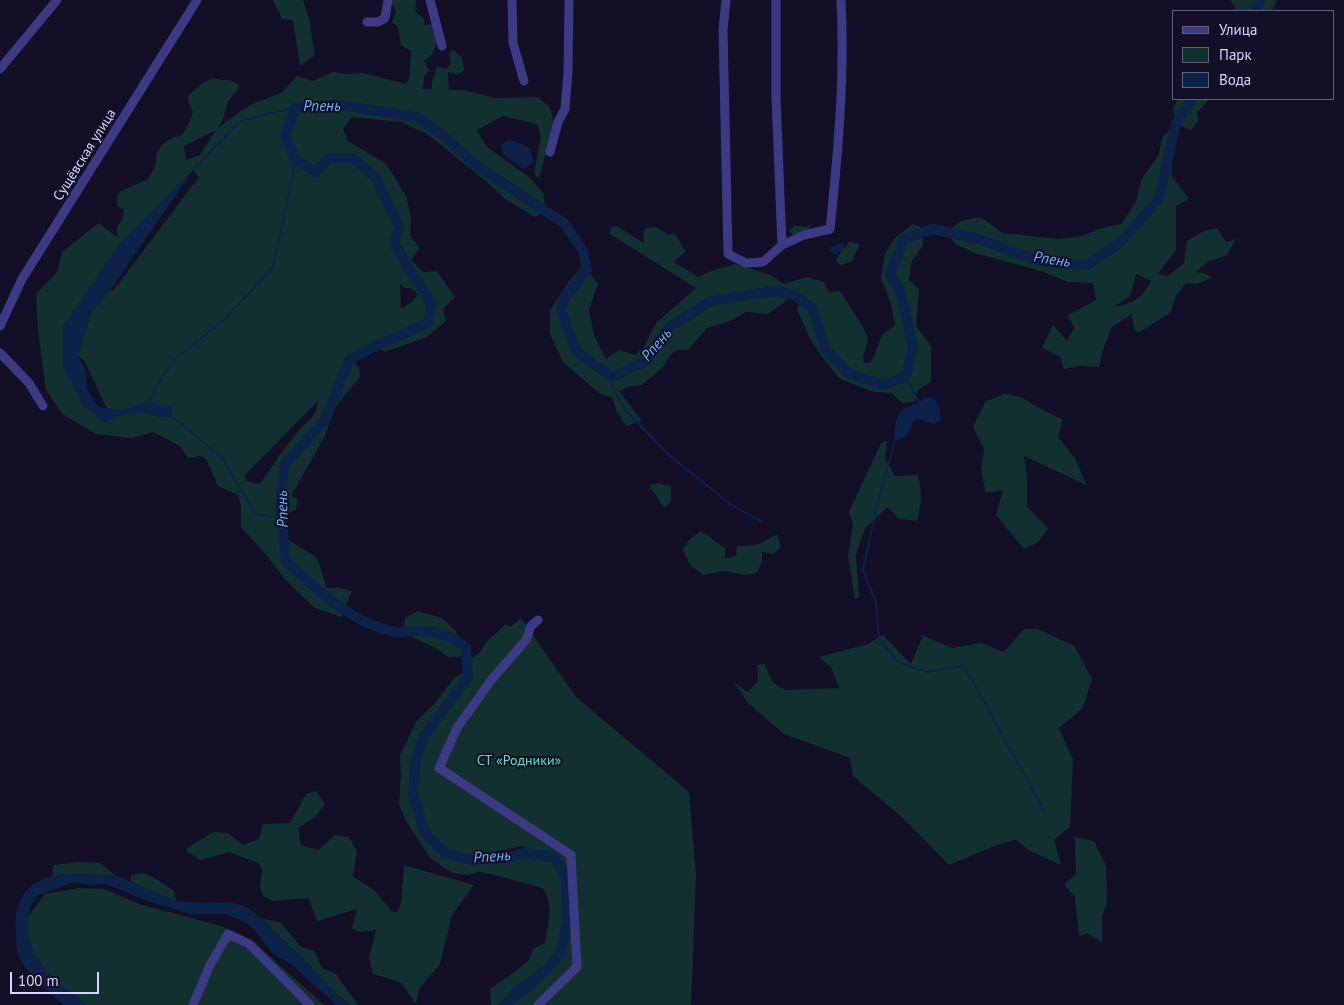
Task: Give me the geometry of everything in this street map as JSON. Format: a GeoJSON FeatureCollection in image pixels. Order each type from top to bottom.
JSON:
{"type":"FeatureCollection","features":[{"type":"Feature","properties":{"kind":"street"},"geometry":{"type":"LineString","coordinates":[[0,69],[57,0]]}},
{"type":"Feature","properties":{"kind":"street","name":"Сущёвская улица"},"geometry":{"type":"LineString","coordinates":[[0,326],[22,279],[198,0]]}},
{"type":"Feature","properties":{"kind":"street"},"geometry":{"type":"LineString","coordinates":[[367,22],[378,22],[385,18],[388,0]]}},
{"type":"Feature","properties":{"kind":"street"},"geometry":{"type":"LineString","coordinates":[[430,0],[442,46]]}},
{"type":"Feature","properties":{"kind":"street"},"geometry":{"type":"LineString","coordinates":[[512,0],[513,44],[524,81]]}},
{"type":"Feature","properties":{"kind":"street"},"geometry":{"type":"LineString","coordinates":[[550,152],[558,122],[565,109],[568,72],[569,0]]}},
{"type":"Feature","properties":{"kind":"street"},"geometry":{"type":"LineString","coordinates":[[726,0],[723,30],[728,254],[746,263],[764,262],[782,245],[804,234],[830,229],[840,127],[841,0]]}},
{"type":"Feature","properties":{"kind":"street"},"geometry":{"type":"LineString","coordinates":[[776,0],[776,98],[782,245]]}},
{"type":"Feature","properties":{"kind":"street"},"geometry":{"type":"LineString","coordinates":[[0,353],[29,383],[43,406]]}},
{"type":"Feature","properties":{"kind":"street"},"geometry":{"type":"LineString","coordinates":[[538,620],[531,626],[526,640],[492,679],[457,728],[439,768],[571,855],[577,967],[538,1005]]}},
{"type":"Feature","properties":{"kind":"street"},"geometry":{"type":"LineString","coordinates":[[193,1005],[210,965],[228,934],[250,944],[310,1005]]}},
{"type":"Feature","properties":{"kind":"green space"},"geometry":{"type":"Polygon","coordinates":[[[273,0],[303,0],[309,19],[315,55],[300,66],[293,20],[282,19],[273,0]]]}},
{"type":"Feature","properties":{"kind":"green space"},"geometry":{"type":"Polygon","coordinates":[[[393,0],[416,0],[415,11],[424,19],[424,25],[433,25],[437,34],[434,50],[424,61],[429,70],[424,77],[423,89],[432,89],[432,82],[437,67],[446,69],[451,64],[449,53],[453,50],[462,58],[464,70],[458,75],[448,72],[449,90],[463,90],[495,98],[538,97],[550,108],[554,123],[539,179],[534,173],[541,137],[537,124],[503,116],[477,130],[486,146],[529,177],[543,193],[546,211],[535,217],[505,199],[486,181],[427,134],[401,122],[352,117],[343,129],[348,141],[385,163],[394,176],[406,196],[411,217],[410,235],[420,248],[411,260],[423,272],[437,271],[455,297],[443,309],[446,321],[427,337],[385,352],[375,346],[376,342],[355,363],[359,368],[360,377],[336,406],[324,438],[291,496],[298,499],[296,509],[281,518],[283,536],[317,558],[327,588],[352,591],[341,617],[315,608],[282,576],[241,527],[241,506],[238,495],[218,486],[206,459],[200,456],[188,458],[180,446],[153,432],[132,438],[96,434],[62,414],[46,390],[38,330],[36,294],[57,272],[62,252],[99,223],[117,237],[117,226],[124,215],[124,210],[117,206],[117,195],[121,191],[148,179],[156,162],[157,153],[162,145],[183,134],[193,112],[188,96],[204,82],[212,78],[232,81],[238,84],[239,88],[228,101],[223,119],[218,128],[254,103],[281,93],[297,76],[313,81],[333,72],[347,74],[363,73],[405,84],[409,80],[411,51],[401,45],[398,27],[392,22],[396,10],[392,4],[393,0]],[[216,130],[184,146],[186,160],[200,155],[216,130]],[[193,170],[63,326],[83,405],[120,415],[106,407],[84,360],[78,356],[91,313],[110,290],[113,291],[199,177],[193,170]],[[400,283],[401,309],[414,300],[418,294],[410,288],[404,288],[400,283]],[[319,400],[244,476],[248,482],[260,484],[281,453],[314,415],[319,400]]]}},
{"type":"Feature","properties":{"kind":"green space"},"geometry":{"type":"Polygon","coordinates":[[[1231,0],[1277,1],[1272,10],[1236,10],[1231,0]]]}},
{"type":"Feature","properties":{"kind":"green space"},"geometry":{"type":"Polygon","coordinates":[[[1177,100],[1208,100],[1197,113],[1198,121],[1191,130],[1176,124],[1173,107],[1177,100]]]}},
{"type":"Feature","properties":{"kind":"green space"},"geometry":{"type":"Polygon","coordinates":[[[1176,124],[1171,175],[1189,199],[1176,206],[1176,250],[1158,274],[1168,276],[1184,263],[1187,241],[1203,231],[1217,228],[1226,242],[1236,239],[1227,255],[1208,262],[1196,272],[1205,273],[1212,278],[1197,284],[1186,283],[1176,296],[1170,313],[1138,333],[1134,329],[1132,314],[1112,327],[1099,367],[1080,366],[1064,369],[1060,357],[1042,348],[1053,325],[1067,341],[1074,328],[1068,315],[1096,300],[1093,283],[1068,282],[1041,271],[975,253],[955,244],[947,232],[961,221],[981,217],[1002,233],[1058,239],[1079,237],[1102,228],[1121,224],[1136,202],[1141,180],[1158,156],[1163,136],[1176,124]],[[1136,274],[1130,296],[1113,307],[1126,304],[1141,296],[1151,281],[1136,274]]]}},
{"type":"Feature","properties":{"kind":"green space"},"geometry":{"type":"Polygon","coordinates":[[[812,224],[806,232],[793,235],[789,232],[794,225],[805,227],[812,224]]]}},
{"type":"Feature","properties":{"kind":"green space"},"geometry":{"type":"Polygon","coordinates":[[[913,224],[923,228],[923,245],[911,263],[909,280],[919,289],[916,326],[931,346],[931,382],[918,390],[914,402],[902,403],[892,393],[874,392],[840,379],[809,337],[797,309],[802,301],[794,295],[768,314],[746,312],[730,321],[707,328],[688,350],[677,350],[670,355],[664,366],[642,385],[631,386],[619,391],[642,421],[626,426],[616,410],[612,397],[600,394],[563,362],[550,334],[550,310],[570,280],[581,268],[587,270],[598,284],[589,310],[594,335],[606,359],[619,350],[635,355],[643,348],[657,322],[696,288],[610,234],[610,228],[616,226],[644,243],[643,233],[646,228],[656,227],[669,235],[673,233],[676,236],[686,251],[674,262],[698,277],[736,264],[770,275],[784,284],[807,277],[824,282],[829,292],[840,291],[863,327],[868,339],[863,357],[864,363],[871,363],[882,335],[895,325],[891,304],[881,277],[885,254],[895,238],[913,224]]]}},
{"type":"Feature","properties":{"kind":"green space"},"geometry":{"type":"Polygon","coordinates":[[[849,242],[860,244],[852,261],[842,265],[837,263],[836,259],[849,242]]]}},
{"type":"Feature","properties":{"kind":"green space"},"geometry":{"type":"Polygon","coordinates":[[[1005,394],[1022,397],[1063,420],[1058,437],[1076,460],[1086,485],[1024,456],[1027,475],[1027,507],[1048,528],[1038,542],[1024,549],[996,515],[1003,490],[986,493],[981,469],[984,449],[973,427],[986,401],[1005,394]]]}},
{"type":"Feature","properties":{"kind":"green space"},"geometry":{"type":"Polygon","coordinates":[[[887,441],[885,458],[895,476],[918,475],[921,498],[919,514],[917,521],[899,519],[888,507],[865,528],[856,555],[859,597],[855,599],[848,556],[853,524],[849,512],[881,443],[887,441]]]}},
{"type":"Feature","properties":{"kind":"green space"},"geometry":{"type":"Polygon","coordinates":[[[658,483],[671,486],[671,501],[665,508],[652,491],[650,485],[658,483]]]}},
{"type":"Feature","properties":{"kind":"green space"},"geometry":{"type":"Polygon","coordinates":[[[701,531],[725,548],[725,559],[736,556],[737,546],[757,545],[777,534],[781,548],[773,554],[762,552],[762,562],[757,573],[745,575],[724,571],[703,575],[690,565],[683,549],[690,539],[701,531]]]}},
{"type":"Feature","properties":{"kind":"green space"},"geometry":{"type":"Polygon","coordinates":[[[418,611],[442,618],[455,630],[468,656],[448,657],[437,649],[403,632],[405,618],[418,611]]]}},
{"type":"Feature","properties":{"kind":"green space","name":"СТ «Родники»"},"geometry":{"type":"Polygon","coordinates":[[[521,618],[576,697],[689,792],[696,875],[691,1005],[507,1005],[539,970],[515,987],[499,1005],[491,1005],[490,989],[529,960],[533,949],[545,943],[549,922],[549,908],[546,895],[543,888],[495,875],[479,872],[468,875],[452,873],[430,858],[406,821],[399,805],[400,755],[416,722],[435,703],[456,676],[469,667],[470,660],[480,652],[486,642],[506,624],[510,627],[521,618]],[[523,846],[469,857],[471,860],[507,858],[525,853],[541,855],[523,846]]]}},
{"type":"Feature","properties":{"kind":"green space"},"geometry":{"type":"Polygon","coordinates":[[[1024,629],[1038,629],[1074,646],[1092,679],[1083,708],[1059,728],[1073,760],[1070,827],[1054,840],[1061,865],[1030,851],[1016,840],[997,845],[949,865],[904,819],[853,776],[850,758],[784,734],[747,702],[734,682],[747,692],[758,681],[757,665],[765,664],[772,682],[785,690],[839,688],[831,667],[819,657],[868,644],[883,635],[911,664],[923,635],[952,648],[981,643],[1004,652],[1024,629]]]}},
{"type":"Feature","properties":{"kind":"green space"},"geometry":{"type":"Polygon","coordinates":[[[316,791],[325,804],[316,816],[298,828],[301,845],[318,850],[335,835],[349,837],[357,851],[353,876],[375,891],[392,912],[397,912],[401,903],[404,865],[474,885],[452,915],[440,964],[419,989],[416,1003],[400,982],[373,974],[369,958],[376,930],[359,932],[352,928],[357,909],[317,921],[309,898],[273,901],[263,896],[260,887],[262,869],[258,863],[229,852],[200,860],[186,851],[213,832],[228,833],[243,845],[259,839],[263,824],[290,823],[306,794],[316,791]]]}},
{"type":"Feature","properties":{"kind":"green space"},"geometry":{"type":"Polygon","coordinates":[[[1075,837],[1094,841],[1106,866],[1107,904],[1102,915],[1102,943],[1088,933],[1079,936],[1075,897],[1064,884],[1076,874],[1075,837]]]}},
{"type":"Feature","properties":{"kind":"green space"},"geometry":{"type":"Polygon","coordinates":[[[79,862],[100,863],[115,875],[65,874],[52,877],[53,865],[79,862]]]}},
{"type":"Feature","properties":{"kind":"green space"},"geometry":{"type":"Polygon","coordinates":[[[144,873],[174,891],[176,901],[139,886],[130,880],[132,875],[144,873]]]}},
{"type":"Feature","properties":{"kind":"green space"},"geometry":{"type":"Polygon","coordinates":[[[79,888],[104,889],[139,904],[221,926],[253,941],[324,1005],[70,1005],[26,967],[26,920],[45,894],[79,888]]]}},
{"type":"Feature","properties":{"kind":"green space"},"geometry":{"type":"Polygon","coordinates":[[[263,919],[280,922],[301,947],[314,951],[322,968],[336,974],[358,1005],[351,1005],[337,995],[263,919]]]}},
{"type":"Feature","properties":{"kind":"water"},"geometry":{"type":"Polygon","coordinates":[[[509,140],[531,149],[533,163],[523,169],[503,154],[501,145],[509,140]]]}},
{"type":"Feature","properties":{"kind":"water"},"geometry":{"type":"Polygon","coordinates":[[[193,170],[114,285],[91,313],[78,356],[86,371],[87,389],[98,407],[123,410],[148,401],[172,408],[172,416],[161,417],[144,413],[133,413],[104,423],[83,405],[63,368],[63,326],[119,244],[193,170]]]}},
{"type":"Feature","properties":{"kind":"water"},"geometry":{"type":"Polygon","coordinates":[[[842,243],[845,247],[842,251],[835,254],[830,251],[831,247],[842,243]]]}},
{"type":"Feature","properties":{"kind":"water"},"geometry":{"type":"Polygon","coordinates":[[[925,397],[934,398],[940,409],[940,421],[933,424],[919,419],[913,422],[905,437],[895,440],[897,417],[907,407],[925,397]]]}},
{"type":"Feature","properties":{"kind":"water"},"geometry":{"type":"Polygon","coordinates":[[[65,874],[115,875],[176,901],[201,903],[227,902],[245,906],[263,919],[337,995],[351,1005],[336,1005],[291,964],[273,954],[251,926],[236,918],[223,914],[190,914],[148,901],[106,884],[92,885],[74,882],[37,896],[30,907],[27,931],[33,951],[44,967],[57,983],[80,998],[86,1005],[64,1005],[35,978],[21,961],[17,948],[16,918],[19,904],[26,891],[42,880],[65,874]]]}},
{"type":"Feature","properties":{"kind":"water"},"geometry":{"type":"Polygon","coordinates":[[[560,954],[552,970],[533,989],[512,1005],[499,1005],[515,987],[560,954]]]}},
{"type":"Feature","properties":{"kind":"waterway","name":"Рпень"},"geometry":{"type":"LineString","coordinates":[[1256,10],[1260,0]]}},
{"type":"Feature","properties":{"kind":"waterway","name":"Рпень"},"geometry":{"type":"LineString","coordinates":[[552,963],[560,954],[568,920],[566,878],[556,858],[525,853],[507,858],[471,860],[445,853],[425,833],[413,794],[416,759],[424,736],[468,677],[466,647],[454,639],[437,633],[416,631],[394,632],[363,621],[322,594],[286,561],[280,503],[285,464],[324,421],[350,359],[428,323],[432,305],[394,244],[399,227],[376,178],[353,158],[329,158],[316,172],[296,160],[285,137],[296,107],[341,105],[417,117],[445,137],[477,166],[564,223],[583,251],[587,270],[564,299],[561,311],[577,352],[612,377],[646,361],[667,329],[711,301],[773,291],[794,295],[812,308],[826,350],[849,374],[883,385],[906,377],[913,346],[900,290],[890,274],[904,239],[933,229],[979,239],[1039,261],[1087,265],[1121,242],[1158,200],[1176,124],[1191,100]]}},
{"type":"Feature","properties":{"kind":"waterway"},"geometry":{"type":"LineString","coordinates":[[193,170],[240,121],[296,107]]}},
{"type":"Feature","properties":{"kind":"waterway"},"geometry":{"type":"LineString","coordinates":[[148,401],[174,360],[225,319],[273,267],[296,160]]}},
{"type":"Feature","properties":{"kind":"waterway"},"geometry":{"type":"LineString","coordinates":[[612,377],[612,386],[625,410],[669,455],[730,504],[762,522]]}},
{"type":"Feature","properties":{"kind":"waterway"},"geometry":{"type":"LineString","coordinates":[[906,377],[919,403],[917,405]]}},
{"type":"Feature","properties":{"kind":"waterway"},"geometry":{"type":"LineString","coordinates":[[172,416],[223,459],[255,514],[281,518]]}},
{"type":"Feature","properties":{"kind":"waterway"},"geometry":{"type":"LineString","coordinates":[[895,440],[877,506],[863,570],[876,602],[879,639],[899,663],[927,672],[964,666],[1046,814]]}}]}
